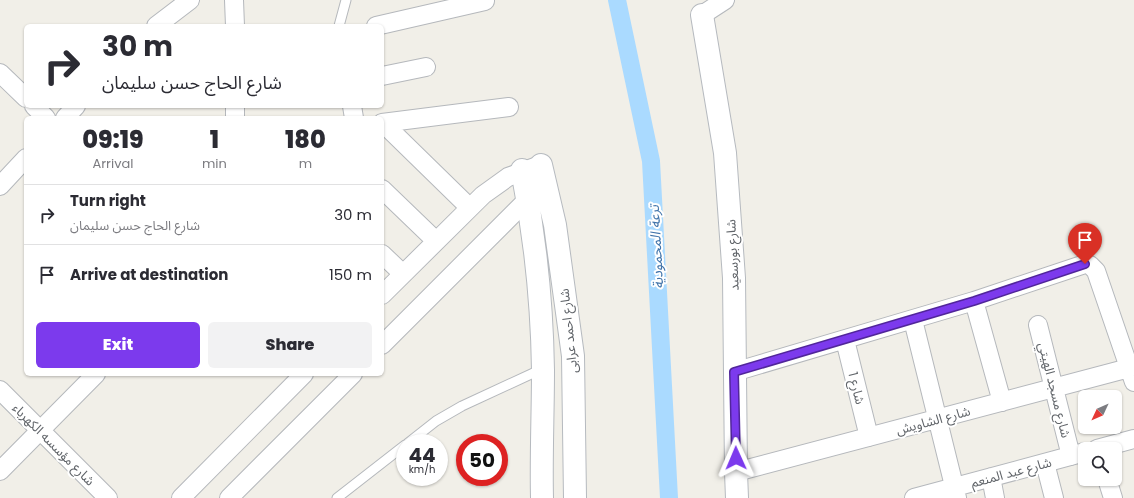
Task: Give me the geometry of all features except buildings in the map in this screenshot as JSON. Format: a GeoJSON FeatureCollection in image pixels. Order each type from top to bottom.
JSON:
{"type":"FeatureCollection","features":[{"type":"Feature","properties":{"kind":"main road","name":"شارع بورسعيد"},"geometry":{"type":"LineString","coordinates":[[702,15],[725,153],[734,278],[734,372],[737,498]]}},
{"type":"Feature","properties":{"kind":"main road","name":"شارع احمد عرابى"},"geometry":{"type":"LineString","coordinates":[[532,168],[528,199],[538,282],[543,369],[542,498]]}},
{"type":"Feature","properties":{"kind":"main road","name":"شارع احمد عرابى"},"geometry":{"type":"LineString","coordinates":[[532,168],[555,225],[573,356],[574,498]]}},
{"type":"Feature","properties":{"kind":"main road"},"geometry":{"type":"LineString","coordinates":[[538,282],[562,279]]}},
{"type":"Feature","properties":{"kind":"street"},"geometry":{"type":"LineString","coordinates":[[159,24],[190,0]]}},
{"type":"Feature","properties":{"kind":"street"},"geometry":{"type":"LineString","coordinates":[[234,0],[235,24]]}},
{"type":"Feature","properties":{"kind":"street"},"geometry":{"type":"LineString","coordinates":[[702,15],[725,0]]}},
{"type":"Feature","properties":{"kind":"street"},"geometry":{"type":"LineString","coordinates":[[384,24],[485,1]]}},
{"type":"Feature","properties":{"kind":"street"},"geometry":{"type":"LineString","coordinates":[[384,76],[426,67]]}},
{"type":"Feature","properties":{"kind":"street"},"geometry":{"type":"LineString","coordinates":[[0,73],[24,96]]}},
{"type":"Feature","properties":{"kind":"street"},"geometry":{"type":"LineString","coordinates":[[384,123],[509,107]]}},
{"type":"Feature","properties":{"kind":"street"},"geometry":{"type":"LineString","coordinates":[[36,108],[44,116]]}},
{"type":"Feature","properties":{"kind":"street"},"geometry":{"type":"LineString","coordinates":[[67,116],[74,108]]}},
{"type":"Feature","properties":{"kind":"street"},"geometry":{"type":"LineString","coordinates":[[384,125],[469,207]]}},
{"type":"Feature","properties":{"kind":"street"},"geometry":{"type":"LineString","coordinates":[[0,186],[24,160]]}},
{"type":"Feature","properties":{"kind":"street"},"geometry":{"type":"LineString","coordinates":[[384,293],[469,207],[495,185],[508,177],[532,168]]}},
{"type":"Feature","properties":{"kind":"street"},"geometry":{"type":"LineString","coordinates":[[384,191],[436,241]]}},
{"type":"Feature","properties":{"kind":"street"},"geometry":{"type":"LineString","coordinates":[[384,343],[528,199]]}},
{"type":"Feature","properties":{"kind":"street"},"geometry":{"type":"LineString","coordinates":[[384,256],[402,274]]}},
{"type":"Feature","properties":{"kind":"street"},"geometry":{"type":"LineString","coordinates":[[734,372],[913,320],[1085,264],[1090,265],[1096,271],[1128,349],[1132,375]]}},
{"type":"Feature","properties":{"kind":"street"},"geometry":{"type":"LineString","coordinates":[[974,301],[1002,402]]}},
{"type":"Feature","properties":{"kind":"street"},"geometry":{"type":"LineString","coordinates":[[913,320],[955,493]]}},
{"type":"Feature","properties":{"kind":"street","name":"شارع مسجد الهيتي"},"geometry":{"type":"LineString","coordinates":[[1038,325],[1054,388],[1078,454]]}},
{"type":"Feature","properties":{"kind":"street","name":"شارع 1"},"geometry":{"type":"LineString","coordinates":[[845,340],[869,437]]}},
{"type":"Feature","properties":{"kind":"street","name":"شارع الشاويش"},"geometry":{"type":"LineString","coordinates":[[736,472],[1054,388],[1132,375]]}},
{"type":"Feature","properties":{"kind":"street"},"geometry":{"type":"LineString","coordinates":[[0,471],[94,376]]}},
{"type":"Feature","properties":{"kind":"street"},"geometry":{"type":"LineString","coordinates":[[181,498],[302,376]]}},
{"type":"Feature","properties":{"kind":"street"},"geometry":{"type":"LineString","coordinates":[[230,498],[351,376]]}},
{"type":"Feature","properties":{"kind":"street","name":"شارع مؤسسه الكهرباء"},"geometry":{"type":"LineString","coordinates":[[0,390],[108,498]]}},
{"type":"Feature","properties":{"kind":"street"},"geometry":{"type":"LineString","coordinates":[[1122,442],[1134,439]]}},
{"type":"Feature","properties":{"kind":"street","name":"شارع عبد المنعم"},"geometry":{"type":"LineString","coordinates":[[914,498],[955,493],[991,478],[1078,454]]}},
{"type":"Feature","properties":{"kind":"street"},"geometry":{"type":"LineString","coordinates":[[1045,463],[1054,498]]}},
{"type":"Feature","properties":{"kind":"street"},"geometry":{"type":"LineString","coordinates":[[991,478],[995,498]]}},
{"type":"Feature","properties":{"kind":"street"},"geometry":{"type":"LineString","coordinates":[[1109,486],[1113,498]]}},
{"type":"Feature","properties":{"kind":"lane"},"geometry":{"type":"LineString","coordinates":[[340,24],[346,0]]}},
{"type":"Feature","properties":{"kind":"lane"},"geometry":{"type":"LineString","coordinates":[[419,434],[436,421],[462,406],[543,369]]}},
{"type":"Feature","properties":{"kind":"lane"},"geometry":{"type":"LineString","coordinates":[[337,498],[396,452]]}},
{"type":"Feature","properties":{"kind":"waterway","name":"ترعة المحمودية"},"geometry":{"type":"LineString","coordinates":[[617,0],[651,161],[669,498]]}},
{"type":"Feature","properties":{"kind":"route"},"geometry":{"type":"LineString","coordinates":[[736,458],[734,372],[974,301],[1085,264]]}}]}
